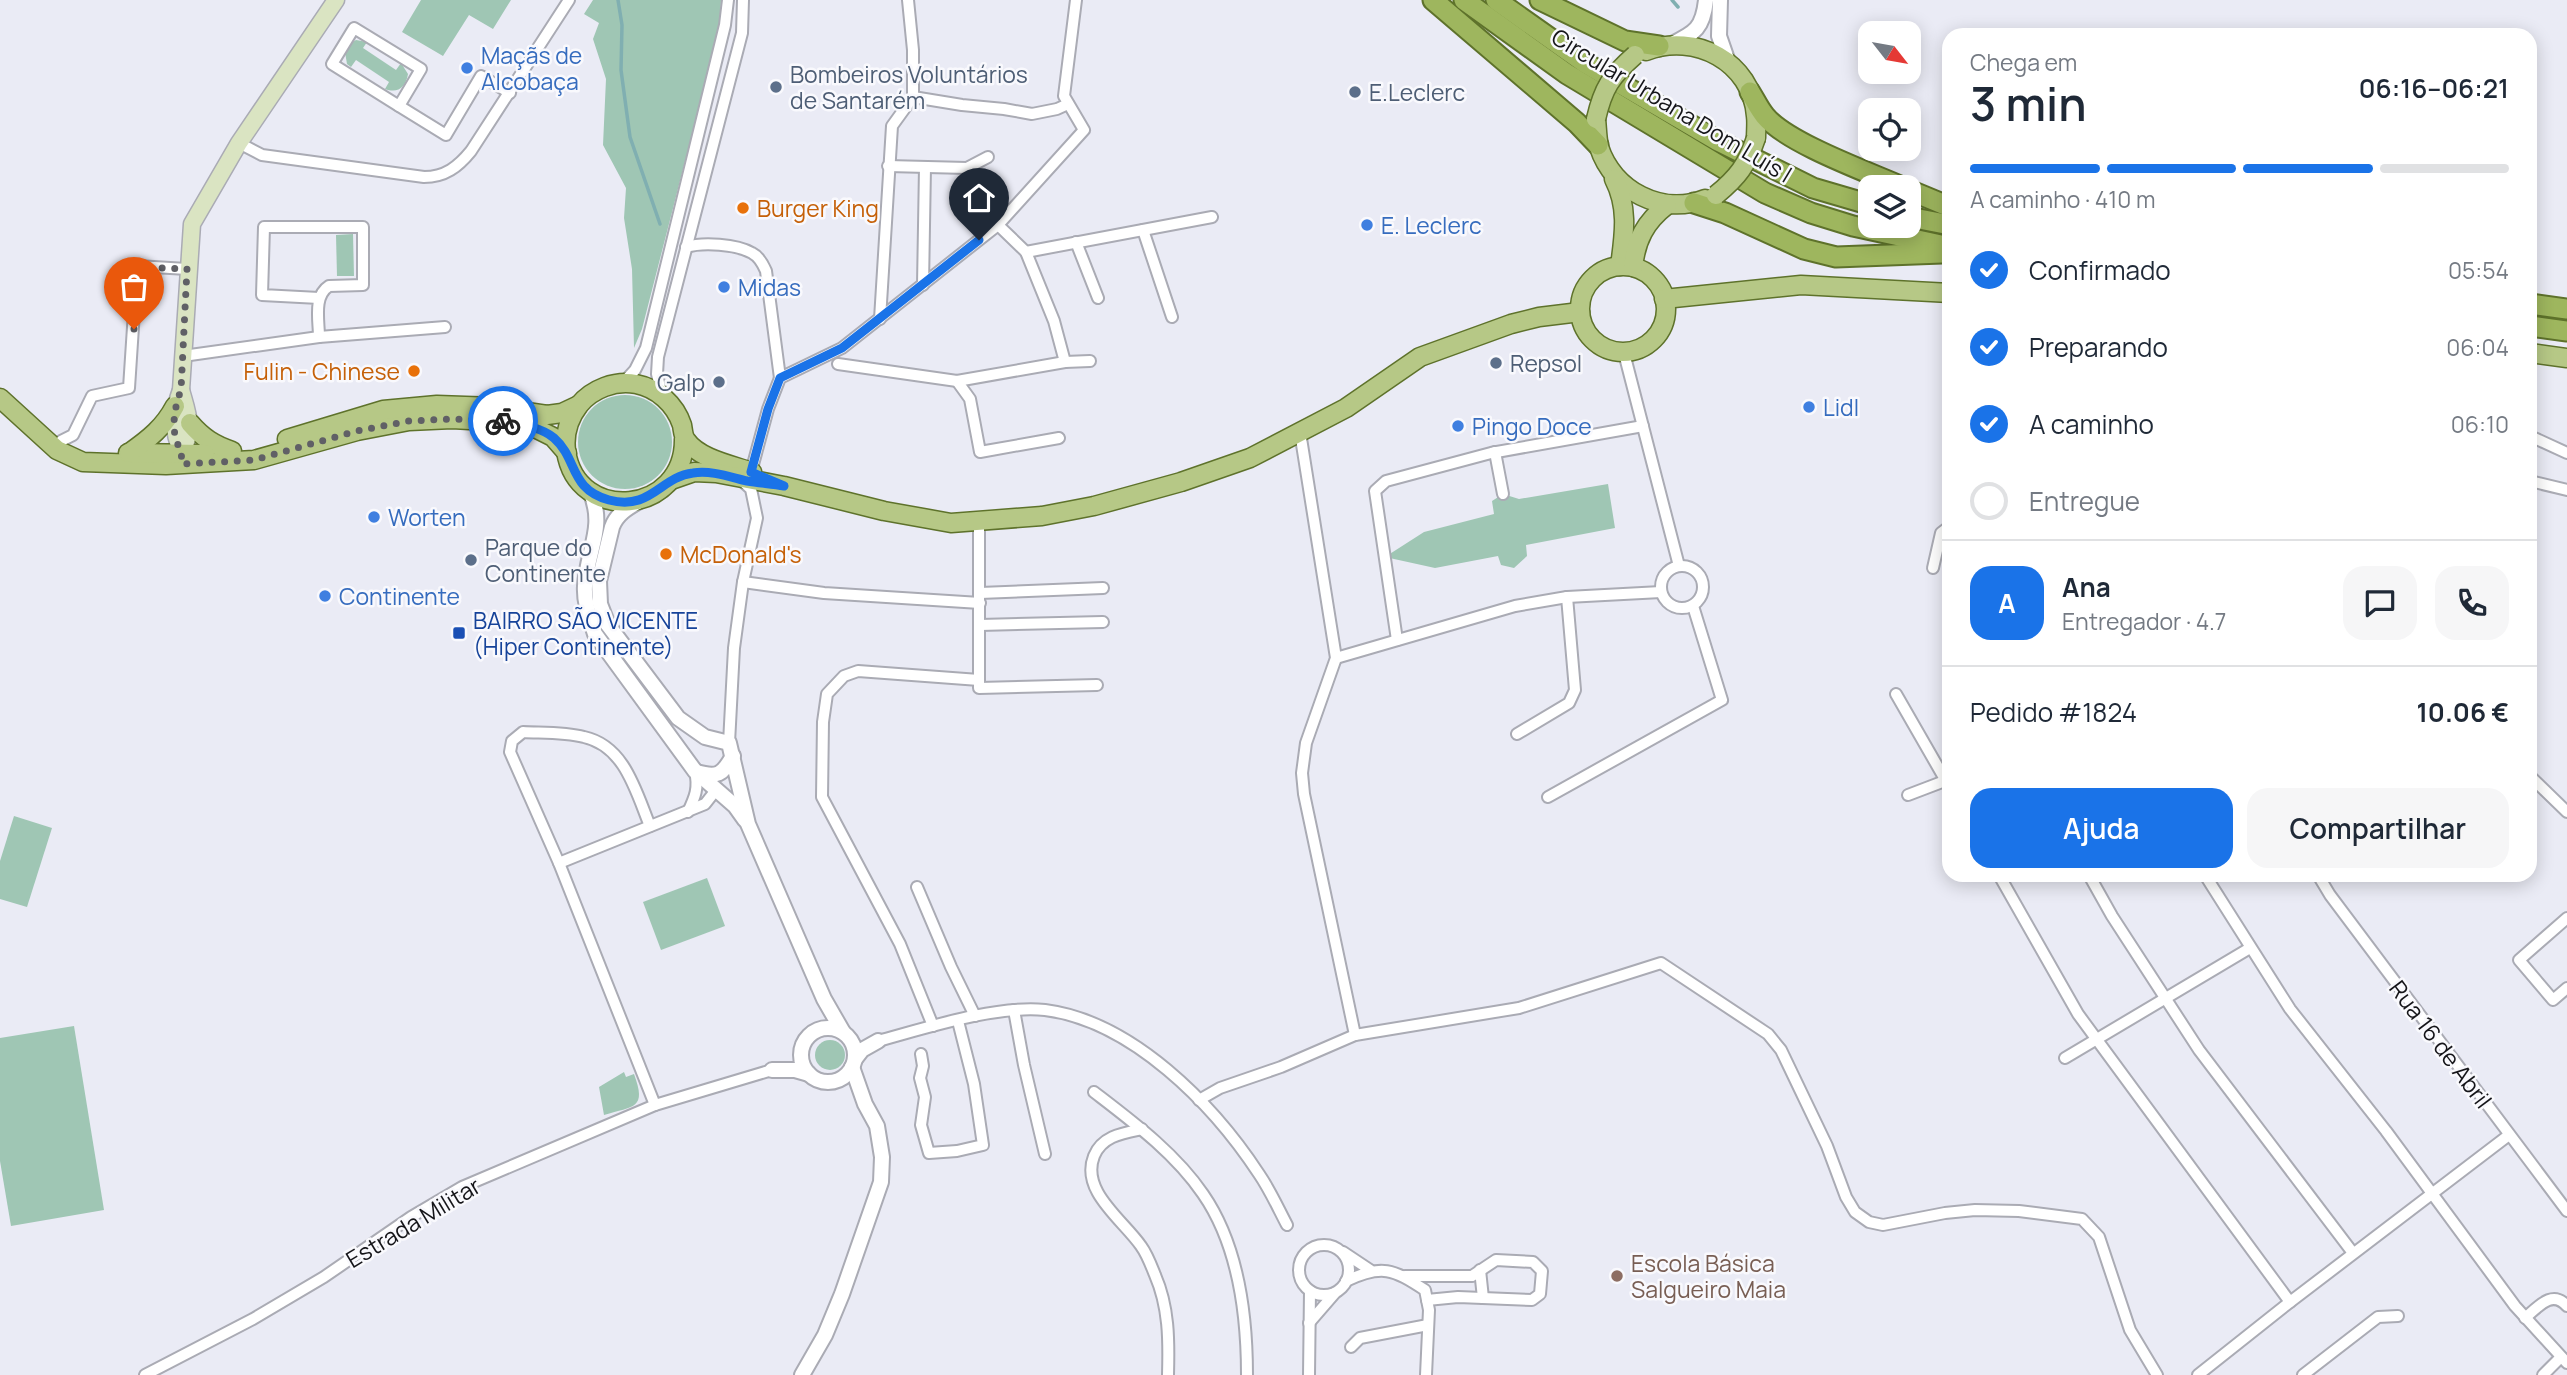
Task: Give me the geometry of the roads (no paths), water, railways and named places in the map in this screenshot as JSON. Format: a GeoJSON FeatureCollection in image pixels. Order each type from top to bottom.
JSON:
{"type":"FeatureCollection","features":[{"type":"Feature","properties":{"kind":"highway"},"geometry":{"type":"LineString","coordinates":[[1433,0],[1598,145]]}},
{"type":"Feature","properties":{"kind":"highway","name":"Circular Urbana Dom Luís I"},"geometry":{"type":"LineString","coordinates":[[1464,0],[1567,74],[1765,193],[1811,213],[1853,226],[1942,245]]}},
{"type":"Feature","properties":{"kind":"highway","name":"Circular Urbana Dom Luís I"},"geometry":{"type":"LineString","coordinates":[[1496,0],[1585,63],[1718,141],[1813,188],[1858,201]]}},
{"type":"Feature","properties":{"kind":"highway"},"geometry":{"type":"LineString","coordinates":[[1540,0],[1625,41],[1665,45]]}},
{"type":"Feature","properties":{"kind":"highway"},"geometry":{"type":"LineString","coordinates":[[1750,92],[1766,117],[1776,125],[1820,151],[1875,175]]}},
{"type":"Feature","properties":{"kind":"highway"},"geometry":{"type":"LineString","coordinates":[[1921,195],[1942,204]]}},
{"type":"Feature","properties":{"kind":"highway"},"geometry":{"type":"LineString","coordinates":[[1694,203],[1725,213],[1804,249],[1836,257],[1942,252]]}},
{"type":"Feature","properties":{"kind":"highway"},"geometry":{"type":"LineString","coordinates":[[1921,219],[1942,223]]}},
{"type":"Feature","properties":{"kind":"highway"},"geometry":{"type":"LineString","coordinates":[[2537,305],[2567,309]]}},
{"type":"Feature","properties":{"kind":"highway"},"geometry":{"type":"LineString","coordinates":[[2537,327],[2567,331]]}},
{"type":"Feature","properties":{"kind":"main road"},"geometry":{"type":"LineString","coordinates":[[182,458],[176,440],[192,224],[239,143],[336,0]]}},
{"type":"Feature","properties":{"kind":"main road"},"geometry":{"type":"LineString","coordinates":[[1608,167],[1623,185],[1644,198],[1667,205],[1694,203],[1716,195],[1734,180],[1748,161],[1756,138],[1756,115],[1750,92],[1741,76],[1728,62],[1702,48],[1665,45],[1635,55],[1615,72],[1602,94],[1596,119],[1598,145],[1608,167],[1622,194],[1626,267]]}},
{"type":"Feature","properties":{"kind":"main road"},"geometry":{"type":"LineString","coordinates":[[1626,267],[1639,236],[1654,215],[1667,205]]}},
{"type":"Feature","properties":{"kind":"main road"},"geometry":{"type":"LineString","coordinates":[[1626,267],[1645,272],[1656,281],[1664,299],[1665,318],[1661,331],[1651,342],[1638,350],[1624,353],[1609,351],[1596,344],[1586,333],[1580,312],[1584,290],[1593,278],[1605,270],[1626,267]]}},
{"type":"Feature","properties":{"kind":"main road"},"geometry":{"type":"LineString","coordinates":[[1664,299],[1801,285],[1942,293]]}},
{"type":"Feature","properties":{"kind":"main road"},"geometry":{"type":"LineString","coordinates":[[671,480],[694,472],[746,476],[926,520],[951,523],[979,523],[1042,516],[1094,506],[1181,482],[1250,458],[1346,408],[1420,357],[1511,324],[1580,312]]}},
{"type":"Feature","properties":{"kind":"main road"},"geometry":{"type":"LineString","coordinates":[[2537,355],[2567,358]]}},
{"type":"Feature","properties":{"kind":"main road"},"geometry":{"type":"LineString","coordinates":[[0,398],[57,450],[83,462],[182,458],[260,448],[343,420],[383,410],[438,405],[494,407],[547,415],[562,413],[579,405],[599,389],[622,383],[646,387],[662,396],[678,416],[684,439],[682,459],[671,480],[658,492],[629,502],[612,501],[590,491],[574,474],[567,453],[568,428],[579,405]]}},
{"type":"Feature","properties":{"kind":"main road"},"geometry":{"type":"LineString","coordinates":[[178,398],[190,423],[208,440],[232,451]]}},
{"type":"Feature","properties":{"kind":"main road"},"geometry":{"type":"LineString","coordinates":[[129,453],[155,434],[169,418],[178,398]]}},
{"type":"Feature","properties":{"kind":"main road"},"geometry":{"type":"LineString","coordinates":[[32,428],[87,452],[254,460],[357,431],[409,421],[452,419],[505,422],[537,429],[553,437],[567,453]]}},
{"type":"Feature","properties":{"kind":"main road"},"geometry":{"type":"LineString","coordinates":[[182,458],[190,423]]}},
{"type":"Feature","properties":{"kind":"main road"},"geometry":{"type":"LineString","coordinates":[[684,439],[699,452],[746,476]]}},
{"type":"Feature","properties":{"kind":"street"},"geometry":{"type":"LineString","coordinates":[[239,143],[262,155],[339,167],[435,177],[461,164],[569,0]]}},
{"type":"Feature","properties":{"kind":"street"},"geometry":{"type":"LineString","coordinates":[[622,383],[635,370],[646,348],[722,37],[728,0]]}},
{"type":"Feature","properties":{"kind":"street"},"geometry":{"type":"LineString","coordinates":[[662,396],[657,374],[658,357],[742,33],[743,0]]}},
{"type":"Feature","properties":{"kind":"street"},"geometry":{"type":"LineString","coordinates":[[880,319],[892,126],[913,97],[913,50],[908,0]]}},
{"type":"Feature","properties":{"kind":"street"},"geometry":{"type":"LineString","coordinates":[[780,378],[827,357],[880,319],[998,225],[1084,130],[1064,96],[1076,0]]}},
{"type":"Feature","properties":{"kind":"street"},"geometry":{"type":"LineString","coordinates":[[1665,45],[1694,33],[1705,12],[1706,0]]}},
{"type":"Feature","properties":{"kind":"street"},"geometry":{"type":"LineString","coordinates":[[1720,0],[1718,36],[1728,62]]}},
{"type":"Feature","properties":{"kind":"street"},"geometry":{"type":"LineString","coordinates":[[399,106],[421,69],[354,28],[332,64],[399,106],[446,135],[481,76],[510,93]]}},
{"type":"Feature","properties":{"kind":"street"},"geometry":{"type":"LineString","coordinates":[[913,97],[1032,114],[1068,104]]}},
{"type":"Feature","properties":{"kind":"street"},"geometry":{"type":"LineString","coordinates":[[888,166],[967,168],[988,157]]}},
{"type":"Feature","properties":{"kind":"street"},"geometry":{"type":"LineString","coordinates":[[923,285],[925,167]]}},
{"type":"Feature","properties":{"kind":"street"},"geometry":{"type":"LineString","coordinates":[[1026,252],[1212,217]]}},
{"type":"Feature","properties":{"kind":"street"},"geometry":{"type":"LineString","coordinates":[[691,225],[701,237],[753,253],[762,263],[766,271],[780,378],[746,476],[757,518],[743,582],[734,648],[731,749],[725,771],[716,775],[695,771]]}},
{"type":"Feature","properties":{"kind":"street"},"geometry":{"type":"LineString","coordinates":[[998,225],[1026,252],[1054,321],[1065,362]]}},
{"type":"Feature","properties":{"kind":"street"},"geometry":{"type":"LineString","coordinates":[[319,298],[262,295],[264,227],[363,227],[363,285],[325,288],[319,298],[319,338]]}},
{"type":"Feature","properties":{"kind":"street"},"geometry":{"type":"LineString","coordinates":[[1143,230],[1172,317]]}},
{"type":"Feature","properties":{"kind":"street"},"geometry":{"type":"LineString","coordinates":[[1076,242],[1098,298]]}},
{"type":"Feature","properties":{"kind":"street"},"geometry":{"type":"LineString","coordinates":[[686,247],[699,243],[718,244]]}},
{"type":"Feature","properties":{"kind":"street"},"geometry":{"type":"LineString","coordinates":[[61,441],[73,435],[92,396],[129,388],[136,267],[187,269]]}},
{"type":"Feature","properties":{"kind":"street"},"geometry":{"type":"LineString","coordinates":[[183,356],[319,338],[445,327]]}},
{"type":"Feature","properties":{"kind":"street"},"geometry":{"type":"LineString","coordinates":[[1624,353],[1679,566]]}},
{"type":"Feature","properties":{"kind":"street"},"geometry":{"type":"LineString","coordinates":[[838,364],[957,381],[1065,362],[1090,361]]}},
{"type":"Feature","properties":{"kind":"street"},"geometry":{"type":"LineString","coordinates":[[957,381],[970,399],[980,452],[1059,438]]}},
{"type":"Feature","properties":{"kind":"street"},"geometry":{"type":"LineString","coordinates":[[1397,640],[1375,491],[1386,481],[1495,452],[1643,426]]}},
{"type":"Feature","properties":{"kind":"street"},"geometry":{"type":"LineString","coordinates":[[1300,432],[1336,658],[1306,743],[1302,773],[1304,794],[1355,1035]]}},
{"type":"Feature","properties":{"kind":"street"},"geometry":{"type":"LineString","coordinates":[[2537,439],[2567,453]]}},
{"type":"Feature","properties":{"kind":"street"},"geometry":{"type":"LineString","coordinates":[[1495,452],[1503,494]]}},
{"type":"Feature","properties":{"kind":"street"},"geometry":{"type":"LineString","coordinates":[[2537,483],[2567,490]]}},
{"type":"Feature","properties":{"kind":"street"},"geometry":{"type":"LineString","coordinates":[[590,491],[598,515],[585,589],[587,610],[595,634],[695,771],[735,806],[747,824],[824,999],[846,1035],[854,1047],[850,1072],[838,1080],[818,1081],[809,1074],[803,1064],[802,1052],[806,1041],[816,1032],[827,1028],[846,1035],[878,1041]]}},
{"type":"Feature","properties":{"kind":"street"},"geometry":{"type":"LineString","coordinates":[[643,499],[615,519],[599,581],[600,604],[608,625],[678,718],[705,737],[731,749]]}},
{"type":"Feature","properties":{"kind":"street"},"geometry":{"type":"LineString","coordinates":[[979,523],[979,688],[1097,685]]}},
{"type":"Feature","properties":{"kind":"street"},"geometry":{"type":"LineString","coordinates":[[1933,568],[1942,532]]}},
{"type":"Feature","properties":{"kind":"street"},"geometry":{"type":"LineString","coordinates":[[1679,566],[1694,569],[1703,581],[1702,595],[1693,606],[1680,609],[1668,604],[1661,592],[1661,585],[1667,573],[1679,566]]}},
{"type":"Feature","properties":{"kind":"street"},"geometry":{"type":"LineString","coordinates":[[743,582],[824,593],[980,598],[1103,588]]}},
{"type":"Feature","properties":{"kind":"street"},"geometry":{"type":"LineString","coordinates":[[1336,658],[1515,606],[1567,597],[1661,592]]}},
{"type":"Feature","properties":{"kind":"street"},"geometry":{"type":"LineString","coordinates":[[1517,734],[1569,703],[1576,690],[1567,597]]}},
{"type":"Feature","properties":{"kind":"street"},"geometry":{"type":"LineString","coordinates":[[1548,797],[1722,700],[1693,606]]}},
{"type":"Feature","properties":{"kind":"street"},"geometry":{"type":"LineString","coordinates":[[980,625],[1103,622]]}},
{"type":"Feature","properties":{"kind":"street"},"geometry":{"type":"LineString","coordinates":[[933,1026],[900,944],[822,797],[824,712],[827,694],[844,676],[858,671],[979,680]]}},
{"type":"Feature","properties":{"kind":"street"},"geometry":{"type":"LineString","coordinates":[[1896,694],[1942,773]]}},
{"type":"Feature","properties":{"kind":"street"},"geometry":{"type":"LineString","coordinates":[[650,826],[624,764],[596,740],[573,735],[523,732],[512,741],[510,752],[559,863],[655,1105]]}},
{"type":"Feature","properties":{"kind":"street"},"geometry":{"type":"LineString","coordinates":[[731,749],[747,824]]}},
{"type":"Feature","properties":{"kind":"street"},"geometry":{"type":"LineString","coordinates":[[688,812],[697,793],[695,771]]}},
{"type":"Feature","properties":{"kind":"street"},"geometry":{"type":"LineString","coordinates":[[2537,783],[2567,811]]}},
{"type":"Feature","properties":{"kind":"street"},"geometry":{"type":"LineString","coordinates":[[1908,795],[1942,785]]}},
{"type":"Feature","properties":{"kind":"street"},"geometry":{"type":"LineString","coordinates":[[705,804],[716,790]]}},
{"type":"Feature","properties":{"kind":"street"},"geometry":{"type":"LineString","coordinates":[[559,863],[705,804],[735,806]]}},
{"type":"Feature","properties":{"kind":"street"},"geometry":{"type":"LineString","coordinates":[[2003,882],[2078,1014],[2290,1301]]}},
{"type":"Feature","properties":{"kind":"street"},"geometry":{"type":"LineString","coordinates":[[2093,882],[2199,1050],[2353,1253]]}},
{"type":"Feature","properties":{"kind":"street"},"geometry":{"type":"LineString","coordinates":[[2209,882],[2290,1009],[2386,1131],[2525,1318],[2564,1360],[2543,1375]]}},
{"type":"Feature","properties":{"kind":"street","name":"Rua 16 de Abril"},"geometry":{"type":"LineString","coordinates":[[2322,882],[2567,1211]]}},
{"type":"Feature","properties":{"kind":"street"},"geometry":{"type":"LineString","coordinates":[[918,887],[951,967],[975,1016]]}},
{"type":"Feature","properties":{"kind":"street"},"geometry":{"type":"LineString","coordinates":[[2567,918],[2519,960],[2553,1000],[2567,988]]}},
{"type":"Feature","properties":{"kind":"street"},"geometry":{"type":"LineString","coordinates":[[2066,1058],[2250,948]]}},
{"type":"Feature","properties":{"kind":"street"},"geometry":{"type":"LineString","coordinates":[[1199,1100],[1220,1088],[1281,1068],[1355,1035],[1519,1009],[1661,963],[1768,1034],[1781,1050],[1821,1134],[1846,1197],[1856,1212],[1869,1222],[1883,1225],[1975,1210],[2081,1219],[2099,1237],[2130,1330],[2157,1375]]}},
{"type":"Feature","properties":{"kind":"street"},"geometry":{"type":"LineString","coordinates":[[816,1032],[822,1018],[824,999]]}},
{"type":"Feature","properties":{"kind":"street"},"geometry":{"type":"LineString","coordinates":[[1014,1010],[1045,1154]]}},
{"type":"Feature","properties":{"kind":"street"},"geometry":{"type":"LineString","coordinates":[[853,1063],[862,1050],[878,1041],[975,1016],[1014,1010],[1046,1010],[1105,1029],[1130,1041],[1199,1100],[1255,1168],[1287,1225]]}},
{"type":"Feature","properties":{"kind":"street"},"geometry":{"type":"LineString","coordinates":[[921,1054],[923,1066],[920,1078],[925,1097],[921,1125],[929,1153],[984,1145],[974,1084],[958,1021]]}},
{"type":"Feature","properties":{"kind":"street","name":"Estrada Militar"},"geometry":{"type":"LineString","coordinates":[[145,1375],[253,1319],[324,1277],[411,1217],[462,1187],[655,1105],[772,1070],[802,1052]]}},
{"type":"Feature","properties":{"kind":"street"},"geometry":{"type":"LineString","coordinates":[[802,1375],[825,1335],[842,1294],[881,1182],[877,1126],[865,1104],[853,1063]]}},
{"type":"Feature","properties":{"kind":"street","name":"Estrada Militar"},"geometry":{"type":"LineString","coordinates":[[772,1070],[795,1070],[809,1074]]}},
{"type":"Feature","properties":{"kind":"street"},"geometry":{"type":"LineString","coordinates":[[838,1080],[851,1088],[865,1104]]}},
{"type":"Feature","properties":{"kind":"street"},"geometry":{"type":"LineString","coordinates":[[1094,1091],[1142,1129],[1204,1195],[1228,1243],[1242,1295],[1247,1375]]}},
{"type":"Feature","properties":{"kind":"street"},"geometry":{"type":"LineString","coordinates":[[1142,1129],[1115,1135],[1098,1147],[1092,1162],[1091,1181],[1143,1248],[1156,1276],[1167,1312],[1168,1375]]}},
{"type":"Feature","properties":{"kind":"street"},"geometry":{"type":"LineString","coordinates":[[2198,1375],[2290,1301],[2509,1135]]}},
{"type":"Feature","properties":{"kind":"street"},"geometry":{"type":"LineString","coordinates":[[1309,1375],[1310,1291],[1300,1278],[1298,1269],[1304,1253],[1319,1244],[1332,1246],[1370,1270],[1405,1276],[1472,1276],[1496,1260],[1533,1262],[1542,1271],[1540,1294],[1532,1300],[1427,1300]]}},
{"type":"Feature","properties":{"kind":"street"},"geometry":{"type":"LineString","coordinates":[[1342,1252],[1349,1265],[1346,1281]]}},
{"type":"Feature","properties":{"kind":"street"},"geometry":{"type":"LineString","coordinates":[[1310,1324],[1346,1281],[1370,1270]]}},
{"type":"Feature","properties":{"kind":"street"},"geometry":{"type":"LineString","coordinates":[[1480,1270],[1483,1298]]}},
{"type":"Feature","properties":{"kind":"street"},"geometry":{"type":"LineString","coordinates":[[1405,1276],[1426,1290],[1426,1375]]}},
{"type":"Feature","properties":{"kind":"street"},"geometry":{"type":"LineString","coordinates":[[1310,1291],[1327,1295],[1336,1292]]}},
{"type":"Feature","properties":{"kind":"street"},"geometry":{"type":"LineString","coordinates":[[2525,1318],[2546,1300],[2562,1300],[2567,1306]]}},
{"type":"Feature","properties":{"kind":"street"},"geometry":{"type":"LineString","coordinates":[[2303,1375],[2378,1317],[2398,1316]]}},
{"type":"Feature","properties":{"kind":"street"},"geometry":{"type":"LineString","coordinates":[[1351,1347],[1360,1338],[1428,1325]]}},
{"type":"Feature","properties":{"kind":"waterway"},"geometry":{"type":"LineString","coordinates":[[618,0],[622,25],[621,70],[630,137],[660,224]]}},
{"type":"Feature","properties":{"kind":"waterway"},"geometry":{"type":"LineString","coordinates":[[1672,0],[1678,7]]}},
{"type":"Feature","properties":{"kind":"place","name":"Maçãs de Alcobaça"},"geometry":{"type":"Point","coordinates":[467,68]}},
{"type":"Feature","properties":{"kind":"place","name":"Bombeiros Voluntários de Santarém"},"geometry":{"type":"Point","coordinates":[776,87]}},
{"type":"Feature","properties":{"kind":"place","name":"E.Leclerc"},"geometry":{"type":"Point","coordinates":[1355,92]}},
{"type":"Feature","properties":{"kind":"place","name":"Burger King"},"geometry":{"type":"Point","coordinates":[743,208]}},
{"type":"Feature","properties":{"kind":"place","name":"E. Leclerc"},"geometry":{"type":"Point","coordinates":[1367,225]}},
{"type":"Feature","properties":{"kind":"place","name":"Midas"},"geometry":{"type":"Point","coordinates":[724,287]}},
{"type":"Feature","properties":{"kind":"place","name":"Repsol"},"geometry":{"type":"Point","coordinates":[1496,363]}},
{"type":"Feature","properties":{"kind":"place","name":"Fulin - Chinese"},"geometry":{"type":"Point","coordinates":[414,371]}},
{"type":"Feature","properties":{"kind":"place","name":"Galp"},"geometry":{"type":"Point","coordinates":[719,382]}},
{"type":"Feature","properties":{"kind":"place","name":"Lidl"},"geometry":{"type":"Point","coordinates":[1809,407]}},
{"type":"Feature","properties":{"kind":"place","name":"Pingo Doce"},"geometry":{"type":"Point","coordinates":[1458,426]}},
{"type":"Feature","properties":{"kind":"place","name":"Worten"},"geometry":{"type":"Point","coordinates":[374,517]}},
{"type":"Feature","properties":{"kind":"place","name":"McDonald's"},"geometry":{"type":"Point","coordinates":[666,554]}},
{"type":"Feature","properties":{"kind":"place","name":"Parque do Continente"},"geometry":{"type":"Point","coordinates":[471,560]}},
{"type":"Feature","properties":{"kind":"place","name":"Continente"},"geometry":{"type":"Point","coordinates":[325,596]}},
{"type":"Feature","properties":{"kind":"place","name":"BAIRRO SÃO VICENTE (Hiper Continente)"},"geometry":{"type":"Point","coordinates":[459,633]}},
{"type":"Feature","properties":{"kind":"place","name":"Escola Básica Salgueiro Maia"},"geometry":{"type":"Point","coordinates":[1617,1276]}}]}
